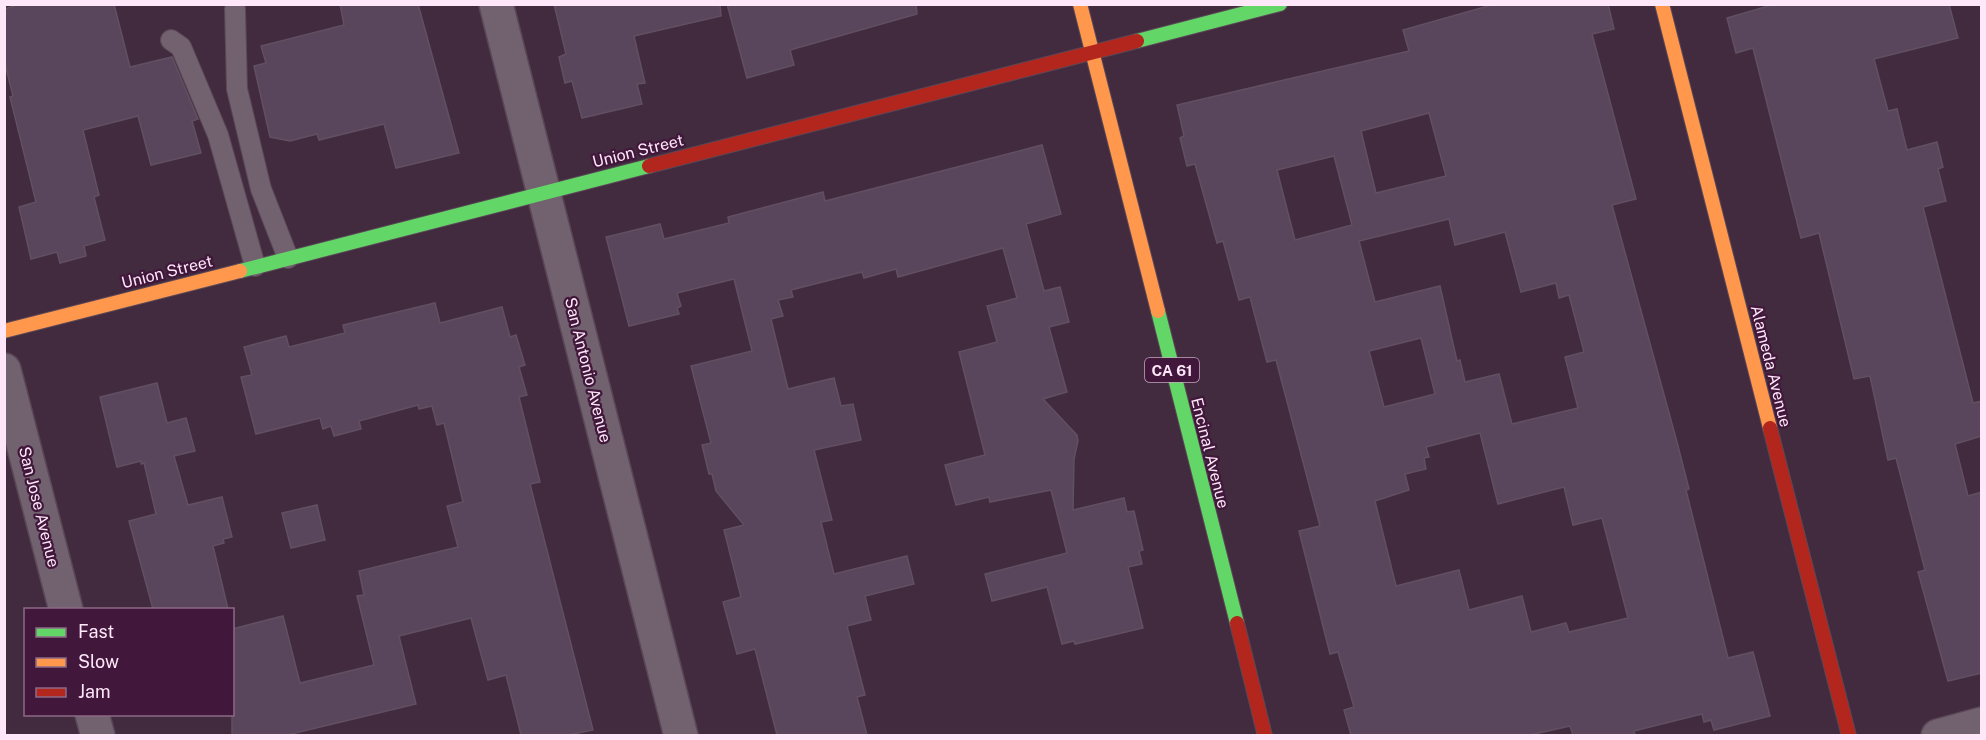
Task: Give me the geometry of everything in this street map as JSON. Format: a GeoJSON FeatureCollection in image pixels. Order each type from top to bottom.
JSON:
{"type":"FeatureCollection","features":[{"type":"Feature","properties":{"kind":"street","name":"San Antonio Avenue"},"geometry":{"type":"LineString","coordinates":[[496,4],[681,735]]}},
{"type":"Feature","properties":{"kind":"street","name":"Encinal Avenue"},"geometry":{"type":"LineString","coordinates":[[1080,4],[1265,735]]}},
{"type":"Feature","properties":{"kind":"street","name":"Union Street"},"geometry":{"type":"LineString","coordinates":[[4,331],[1280,4]]}},
{"type":"Feature","properties":{"kind":"street","name":"Alameda Avenue"},"geometry":{"type":"LineString","coordinates":[[1662,4],[1849,735]]}},
{"type":"Feature","properties":{"kind":"street","name":"San Jose Avenue"},"geometry":{"type":"LineString","coordinates":[[4,370],[66,608]]}},
{"type":"Feature","properties":{"kind":"street"},"geometry":{"type":"LineString","coordinates":[[93,716],[98,735]]}},
{"type":"Feature","properties":{"kind":"street"},"geometry":{"type":"LineString","coordinates":[[1938,735],[1982,724]]}},
{"type":"Feature","properties":{"kind":"lane"},"geometry":{"type":"LineString","coordinates":[[235,9],[237,89],[261,189],[288,258]]}},
{"type":"Feature","properties":{"kind":"lane"},"geometry":{"type":"LineString","coordinates":[[171,40],[181,47],[218,135],[255,267]]}},
{"type":"Feature","properties":{"kind":"building"},"geometry":{"type":"Polygon","coordinates":[[[21,4],[114,4],[130,67],[172,57],[198,119],[192,121],[201,153],[151,165],[138,116],[83,130],[99,195],[94,197],[105,240],[84,246],[86,256],[60,263],[57,252],[31,259],[19,207],[36,202],[10,97],[13,96],[4,60],[4,9],[21,4]]]}},
{"type":"Feature","properties":{"kind":"building"},"geometry":{"type":"Polygon","coordinates":[[[340,4],[418,4],[459,153],[396,168],[384,124],[319,140],[317,134],[290,141],[270,137],[254,66],[266,63],[261,46],[344,25],[340,4]]]}},
{"type":"Feature","properties":{"kind":"building"},"geometry":{"type":"Polygon","coordinates":[[[554,4],[720,4],[721,16],[634,36],[645,83],[637,84],[642,104],[582,118],[572,81],[565,83],[559,57],[566,54],[554,4]]]}},
{"type":"Feature","properties":{"kind":"building"},"geometry":{"type":"Polygon","coordinates":[[[727,4],[916,4],[917,14],[790,50],[794,65],[747,78],[727,4]]]}},
{"type":"Feature","properties":{"kind":"building"},"geometry":{"type":"Polygon","coordinates":[[[1495,4],[1608,4],[1614,29],[1592,34],[1636,199],[1612,205],[1677,442],[1689,489],[1686,490],[1728,658],[1753,652],[1770,716],[1714,730],[1711,720],[1704,722],[1702,714],[1634,731],[1635,735],[1573,735],[1570,726],[1530,735],[1351,735],[1344,710],[1354,707],[1338,652],[1330,654],[1299,531],[1320,526],[1276,360],[1267,362],[1250,297],[1239,300],[1223,241],[1217,243],[1195,164],[1187,166],[1180,138],[1184,136],[1177,105],[1409,51],[1403,30],[1495,4]],[[1429,113],[1361,131],[1376,193],[1446,176],[1429,113]],[[1334,156],[1277,170],[1295,240],[1352,225],[1334,156]],[[1449,219],[1359,241],[1375,302],[1440,286],[1457,361],[1460,360],[1465,382],[1499,374],[1512,424],[1578,408],[1565,357],[1584,352],[1569,295],[1559,298],[1556,283],[1521,292],[1505,232],[1455,245],[1449,219]],[[1421,338],[1369,351],[1384,407],[1435,394],[1421,338]],[[1480,433],[1426,447],[1429,457],[1424,458],[1426,469],[1405,474],[1409,490],[1375,501],[1396,586],[1459,570],[1469,610],[1522,596],[1531,632],[1566,623],[1569,632],[1628,618],[1602,518],[1573,525],[1564,487],[1498,504],[1480,433]]]}},
{"type":"Feature","properties":{"kind":"building"},"geometry":{"type":"Polygon","coordinates":[[[1775,4],[1949,4],[1958,38],[1874,59],[1888,111],[1897,109],[1907,150],[1937,142],[1943,167],[1938,169],[1946,201],[1923,207],[1973,403],[1982,401],[1982,436],[1955,444],[1968,496],[1982,492],[1982,673],[1948,681],[1918,572],[1925,570],[1896,458],[1888,460],[1870,376],[1854,379],[1819,233],[1801,238],[1753,48],[1736,53],[1727,18],[1775,4]]]}},
{"type":"Feature","properties":{"kind":"building"},"geometry":{"type":"Polygon","coordinates":[[[1042,145],[1061,214],[1026,224],[1044,291],[1060,287],[1069,322],[1049,327],[1067,392],[1043,399],[1077,435],[1073,510],[1124,498],[1127,512],[1134,511],[1143,550],[1139,551],[1142,564],[1128,567],[1143,628],[1075,644],[1074,641],[1062,644],[1047,587],[992,601],[985,574],[1067,553],[1051,490],[990,502],[989,497],[956,505],[945,465],[985,455],[959,352],[997,342],[987,306],[1017,298],[1003,248],[898,277],[896,269],[864,278],[862,272],[791,290],[793,297],[778,300],[783,316],[771,319],[788,389],[834,378],[841,406],[853,404],[861,440],[814,450],[832,520],[821,522],[834,574],[907,556],[914,584],[865,596],[871,620],[847,626],[865,695],[857,697],[867,735],[777,735],[755,649],[737,654],[723,602],[741,597],[724,530],[744,525],[716,491],[712,474],[709,474],[702,445],[711,443],[691,366],[752,351],[734,279],[677,293],[681,306],[677,308],[679,314],[629,326],[606,237],[660,224],[664,239],[729,223],[728,217],[823,192],[825,201],[1042,145]]]}},
{"type":"Feature","properties":{"kind":"building"},"geometry":{"type":"Polygon","coordinates":[[[435,303],[440,323],[502,307],[510,337],[516,335],[525,365],[519,367],[527,395],[519,397],[540,482],[530,484],[593,730],[568,735],[521,735],[506,675],[488,680],[471,618],[399,636],[416,704],[287,735],[232,735],[234,628],[283,616],[300,683],[374,665],[357,596],[364,595],[359,571],[458,547],[447,506],[463,502],[444,423],[437,425],[432,406],[419,409],[418,405],[359,421],[361,429],[334,436],[331,426],[323,429],[320,418],[256,434],[241,377],[252,375],[244,347],[286,336],[289,347],[345,333],[343,325],[435,303]]]}},
{"type":"Feature","properties":{"kind":"building"},"geometry":{"type":"Polygon","coordinates":[[[157,383],[167,423],[186,418],[195,451],[174,456],[188,505],[222,497],[232,537],[223,539],[224,543],[213,546],[228,608],[153,608],[129,521],[156,514],[144,463],[141,464],[141,461],[117,467],[100,397],[157,383]]]}},
{"type":"Feature","properties":{"kind":"building"},"geometry":{"type":"Polygon","coordinates":[[[317,505],[325,540],[291,548],[282,513],[317,505]]]}},
{"type":"Feature","properties":{"kind":"traffic: fast"},"geometry":{"type":"LineString","coordinates":[[1137,41],[1280,4]]}},
{"type":"Feature","properties":{"kind":"traffic: fast"},"geometry":{"type":"LineString","coordinates":[[240,271],[649,166]]}},
{"type":"Feature","properties":{"kind":"traffic: fast"},"geometry":{"type":"LineString","coordinates":[[1158,311],[1237,623]]}},
{"type":"Feature","properties":{"kind":"traffic: slow"},"geometry":{"type":"LineString","coordinates":[[1080,4],[1158,311]]}},
{"type":"Feature","properties":{"kind":"traffic: slow"},"geometry":{"type":"LineString","coordinates":[[1662,4],[1770,428]]}},
{"type":"Feature","properties":{"kind":"traffic: slow"},"geometry":{"type":"LineString","coordinates":[[4,331],[240,271]]}},
{"type":"Feature","properties":{"kind":"traffic: jam"},"geometry":{"type":"LineString","coordinates":[[649,166],[1137,41]]}},
{"type":"Feature","properties":{"kind":"traffic: jam"},"geometry":{"type":"LineString","coordinates":[[1770,428],[1849,736]]}},
{"type":"Feature","properties":{"kind":"traffic: jam"},"geometry":{"type":"LineString","coordinates":[[1237,623],[1265,736]]}}]}
